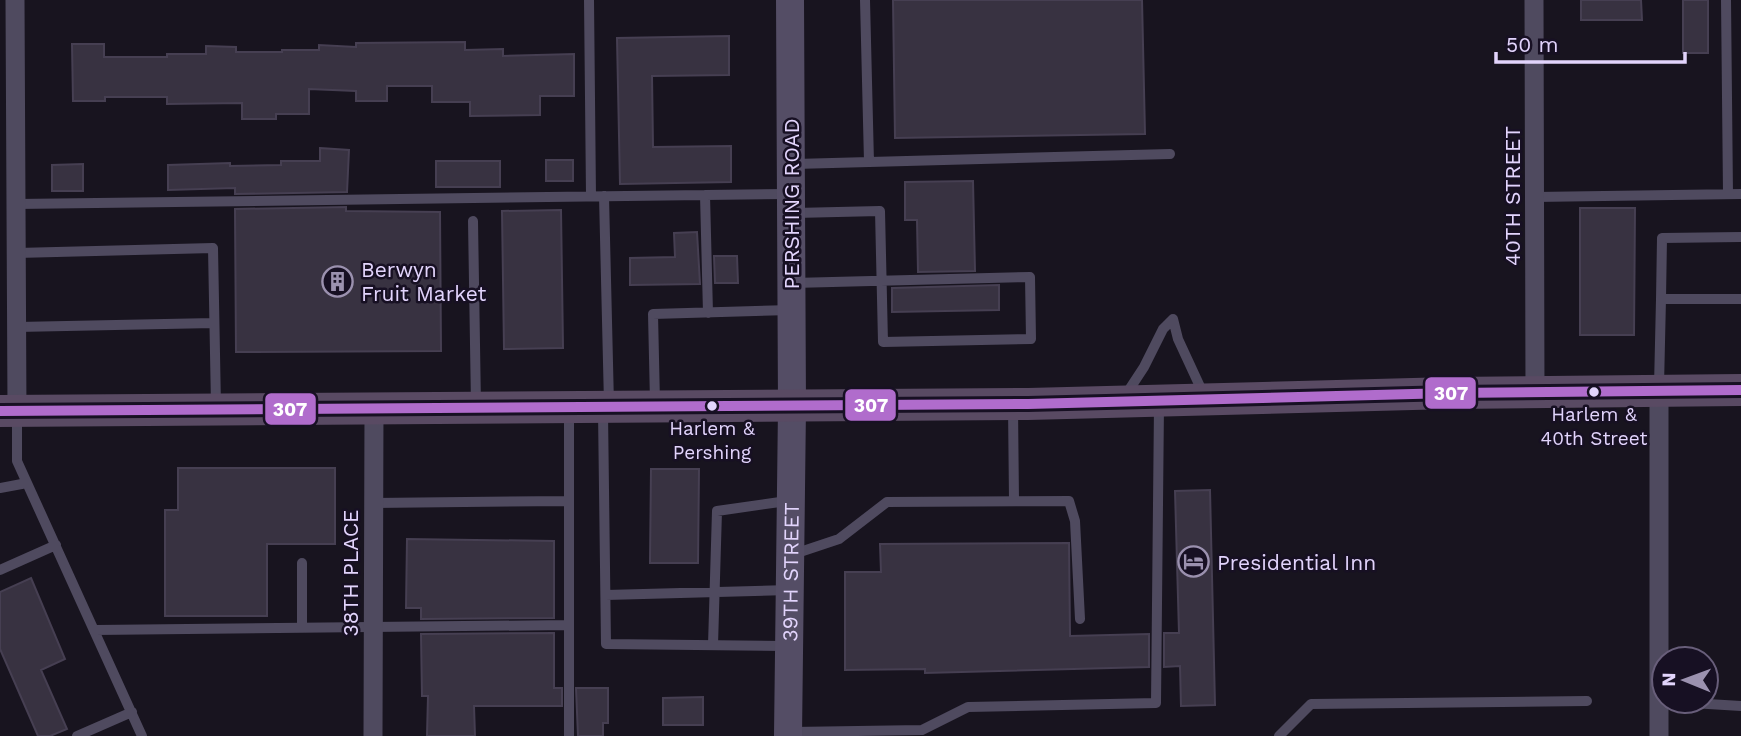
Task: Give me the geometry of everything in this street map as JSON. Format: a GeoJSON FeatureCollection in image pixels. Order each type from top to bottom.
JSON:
{"type":"FeatureCollection","features":[{"type":"Feature","properties":{"kind":"main road","name":"PERSHING ROAD"},"geometry":{"type":"LineString","coordinates":[[790,0],[792,407]]}},
{"type":"Feature","properties":{"kind":"main road"},"geometry":{"type":"LineString","coordinates":[[9,411],[1013,405],[1535,392],[1741,390]]}},
{"type":"Feature","properties":{"kind":"main road","name":"39TH STREET"},"geometry":{"type":"LineString","coordinates":[[788,734],[792,407]]}},
{"type":"Feature","properties":{"kind":"street"},"geometry":{"type":"LineString","coordinates":[[9,411],[17,327],[16,204],[12,167],[15,0]]}},
{"type":"Feature","properties":{"kind":"street","name":"40TH STREET"},"geometry":{"type":"LineString","coordinates":[[1534,0],[1535,392]]}},
{"type":"Feature","properties":{"kind":"street"},"geometry":{"type":"LineString","coordinates":[[1658,391],[1659,645]]}},
{"type":"Feature","properties":{"kind":"street","name":"38TH PLACE"},"geometry":{"type":"LineString","coordinates":[[373,736],[374,409]]}},
{"type":"Feature","properties":{"kind":"street"},"geometry":{"type":"LineString","coordinates":[[1658,736],[1659,715]]}},
{"type":"Feature","properties":{"kind":"lane"},"geometry":{"type":"LineString","coordinates":[[589,0],[591,196]]}},
{"type":"Feature","properties":{"kind":"lane"},"geometry":{"type":"LineString","coordinates":[[865,0],[869,162]]}},
{"type":"Feature","properties":{"kind":"lane"},"geometry":{"type":"LineString","coordinates":[[1726,0],[1728,194]]}},
{"type":"Feature","properties":{"kind":"lane"},"geometry":{"type":"LineString","coordinates":[[791,164],[1170,155]]}},
{"type":"Feature","properties":{"kind":"lane"},"geometry":{"type":"LineString","coordinates":[[1535,197],[1741,194]]}},
{"type":"Feature","properties":{"kind":"lane"},"geometry":{"type":"LineString","coordinates":[[16,204],[705,195],[880,211],[882,280],[883,342],[1031,339],[1030,277],[882,280],[708,313],[653,314],[655,408]]}},
{"type":"Feature","properties":{"kind":"lane"},"geometry":{"type":"LineString","coordinates":[[705,195],[708,313]]}},
{"type":"Feature","properties":{"kind":"lane"},"geometry":{"type":"LineString","coordinates":[[604,196],[606,644],[789,646]]}},
{"type":"Feature","properties":{"kind":"lane"},"geometry":{"type":"LineString","coordinates":[[473,221],[476,409]]}},
{"type":"Feature","properties":{"kind":"lane"},"geometry":{"type":"LineString","coordinates":[[1658,391],[1662,238],[1741,237]]}},
{"type":"Feature","properties":{"kind":"lane"},"geometry":{"type":"LineString","coordinates":[[17,253],[212,248],[216,410]]}},
{"type":"Feature","properties":{"kind":"lane"},"geometry":{"type":"LineString","coordinates":[[1661,299],[1741,299]]}},
{"type":"Feature","properties":{"kind":"lane"},"geometry":{"type":"LineString","coordinates":[[1122,402],[1163,329],[1173,319],[1178,340],[1207,400]]}},
{"type":"Feature","properties":{"kind":"lane"},"geometry":{"type":"LineString","coordinates":[[17,327],[214,323]]}},
{"type":"Feature","properties":{"kind":"lane"},"geometry":{"type":"LineString","coordinates":[[788,734],[922,730],[968,707],[1156,703],[1159,401]]}},
{"type":"Feature","properties":{"kind":"lane"},"geometry":{"type":"LineString","coordinates":[[1013,405],[1014,501]]}},
{"type":"Feature","properties":{"kind":"lane"},"geometry":{"type":"LineString","coordinates":[[569,408],[569,736]]}},
{"type":"Feature","properties":{"kind":"lane"},"geometry":{"type":"LineString","coordinates":[[9,411],[17,461],[142,736]]}},
{"type":"Feature","properties":{"kind":"lane"},"geometry":{"type":"LineString","coordinates":[[0,488],[27,482]]}},
{"type":"Feature","properties":{"kind":"lane"},"geometry":{"type":"LineString","coordinates":[[713,645],[717,510],[791,500]]}},
{"type":"Feature","properties":{"kind":"lane"},"geometry":{"type":"LineString","coordinates":[[373,503],[569,501]]}},
{"type":"Feature","properties":{"kind":"lane"},"geometry":{"type":"LineString","coordinates":[[790,555],[839,539],[887,502],[1069,501],[1075,521],[1080,619]]}},
{"type":"Feature","properties":{"kind":"lane"},"geometry":{"type":"LineString","coordinates":[[0,570],[56,545]]}},
{"type":"Feature","properties":{"kind":"lane"},"geometry":{"type":"LineString","coordinates":[[302,564],[302,628]]}},
{"type":"Feature","properties":{"kind":"lane"},"geometry":{"type":"LineString","coordinates":[[606,595],[789,590]]}},
{"type":"Feature","properties":{"kind":"lane"},"geometry":{"type":"LineString","coordinates":[[95,630],[569,625]]}},
{"type":"Feature","properties":{"kind":"lane"},"geometry":{"type":"LineString","coordinates":[[1279,736],[1311,705],[1587,701]]}},
{"type":"Feature","properties":{"kind":"lane"},"geometry":{"type":"LineString","coordinates":[[1720,705],[1741,706]]}},
{"type":"Feature","properties":{"kind":"lane"},"geometry":{"type":"LineString","coordinates":[[77,736],[132,712]]}},
{"type":"Feature","properties":{"kind":"building"},"geometry":{"type":"Polygon","coordinates":[[[893,0],[1142,0],[1145,134],[895,138],[893,0]]]}},
{"type":"Feature","properties":{"kind":"building"},"geometry":{"type":"Polygon","coordinates":[[[1581,0],[1641,0],[1642,20],[1581,20],[1581,0]]]}},
{"type":"Feature","properties":{"kind":"building"},"geometry":{"type":"Polygon","coordinates":[[[1683,0],[1708,0],[1708,53],[1683,53],[1683,0]]]}},
{"type":"Feature","properties":{"kind":"building"},"geometry":{"type":"Polygon","coordinates":[[[729,36],[729,75],[652,76],[653,147],[731,146],[731,182],[620,184],[617,38],[729,36]]]}},
{"type":"Feature","properties":{"kind":"building"},"geometry":{"type":"Polygon","coordinates":[[[465,42],[465,50],[503,49],[503,56],[574,54],[574,96],[540,96],[540,115],[470,116],[470,102],[432,102],[432,86],[387,86],[387,101],[356,101],[356,91],[309,89],[309,114],[276,114],[276,119],[242,119],[242,103],[167,104],[167,97],[105,97],[105,101],[73,101],[72,44],[104,44],[104,57],[167,57],[167,54],[206,54],[206,46],[236,47],[236,52],[282,52],[319,50],[319,45],[356,47],[356,43],[465,42]]]}},
{"type":"Feature","properties":{"kind":"building"},"geometry":{"type":"Polygon","coordinates":[[[320,148],[349,150],[347,192],[235,194],[235,188],[168,190],[168,165],[281,165],[281,161],[320,161],[320,148]]]}},
{"type":"Feature","properties":{"kind":"building"},"geometry":{"type":"Polygon","coordinates":[[[546,160],[573,160],[573,181],[546,181],[546,160]]]}},
{"type":"Feature","properties":{"kind":"building"},"geometry":{"type":"Polygon","coordinates":[[[436,161],[500,161],[500,187],[436,187],[436,161]]]}},
{"type":"Feature","properties":{"kind":"building"},"geometry":{"type":"Polygon","coordinates":[[[83,164],[83,191],[52,191],[52,165],[83,164]]]}},
{"type":"Feature","properties":{"kind":"building"},"geometry":{"type":"Polygon","coordinates":[[[973,181],[975,271],[918,272],[917,220],[905,220],[905,182],[973,181]]]}},
{"type":"Feature","properties":{"kind":"building","name":"Berwyn Fruit Market"},"geometry":{"type":"Polygon","coordinates":[[[346,207],[346,211],[440,212],[441,351],[236,352],[235,209],[346,207]]]}},
{"type":"Feature","properties":{"kind":"building"},"geometry":{"type":"Polygon","coordinates":[[[1580,208],[1635,208],[1634,335],[1580,335],[1580,208]]]}},
{"type":"Feature","properties":{"kind":"building"},"geometry":{"type":"Polygon","coordinates":[[[561,210],[563,348],[504,349],[502,211],[561,210]]]}},
{"type":"Feature","properties":{"kind":"building"},"geometry":{"type":"Polygon","coordinates":[[[697,232],[700,284],[630,285],[630,258],[675,257],[674,233],[697,232]]]}},
{"type":"Feature","properties":{"kind":"building"},"geometry":{"type":"Polygon","coordinates":[[[714,256],[737,256],[738,283],[715,283],[714,256]]]}},
{"type":"Feature","properties":{"kind":"building"},"geometry":{"type":"Polygon","coordinates":[[[999,285],[999,310],[892,312],[892,288],[999,285]]]}},
{"type":"Feature","properties":{"kind":"building"},"geometry":{"type":"Polygon","coordinates":[[[178,468],[335,468],[335,544],[267,544],[267,616],[165,616],[165,510],[178,510],[178,468]]]}},
{"type":"Feature","properties":{"kind":"building"},"geometry":{"type":"Polygon","coordinates":[[[651,469],[699,469],[698,563],[650,563],[651,469]]]}},
{"type":"Feature","properties":{"kind":"building"},"geometry":{"type":"Polygon","coordinates":[[[1210,490],[1215,705],[1181,706],[1180,666],[1164,667],[1164,633],[1179,633],[1175,491],[1210,490]]]}},
{"type":"Feature","properties":{"kind":"building"},"geometry":{"type":"Polygon","coordinates":[[[407,539],[554,541],[554,618],[421,619],[421,608],[406,608],[407,539]]]}},
{"type":"Feature","properties":{"kind":"building"},"geometry":{"type":"Polygon","coordinates":[[[1069,543],[1070,636],[1149,634],[1149,667],[925,673],[925,669],[845,670],[845,572],[881,572],[880,544],[1069,543]]]}},
{"type":"Feature","properties":{"kind":"building"},"geometry":{"type":"Polygon","coordinates":[[[31,578],[65,659],[41,670],[67,729],[50,736],[38,736],[0,649],[0,592],[31,578]]]}},
{"type":"Feature","properties":{"kind":"building"},"geometry":{"type":"Polygon","coordinates":[[[554,633],[554,688],[562,688],[562,706],[474,706],[475,736],[427,736],[428,696],[422,696],[421,634],[554,633]]]}},
{"type":"Feature","properties":{"kind":"building"},"geometry":{"type":"Polygon","coordinates":[[[576,688],[608,688],[608,723],[603,723],[603,736],[578,736],[576,688]]]}},
{"type":"Feature","properties":{"kind":"building"},"geometry":{"type":"Polygon","coordinates":[[[703,697],[703,725],[663,725],[663,698],[703,697]]]}},
{"type":"Feature","properties":{"kind":"transit line","name":"307"},"geometry":{"type":"LineString","coordinates":[[0,411],[1028,404],[1451,393],[1741,390]]}},
{"type":"Feature","properties":{"kind":"place","name":"Berwyn Fruit Market"},"geometry":{"type":"Point","coordinates":[338,281]}},
{"type":"Feature","properties":{"kind":"place","name":"Harlem & 40th Street"},"geometry":{"type":"Point","coordinates":[1594,392]}},
{"type":"Feature","properties":{"kind":"place","name":"Harlem & Pershing"},"geometry":{"type":"Point","coordinates":[712,406]}},
{"type":"Feature","properties":{"kind":"place","name":"Presidential Inn"},"geometry":{"type":"Point","coordinates":[1194,562]}}]}
